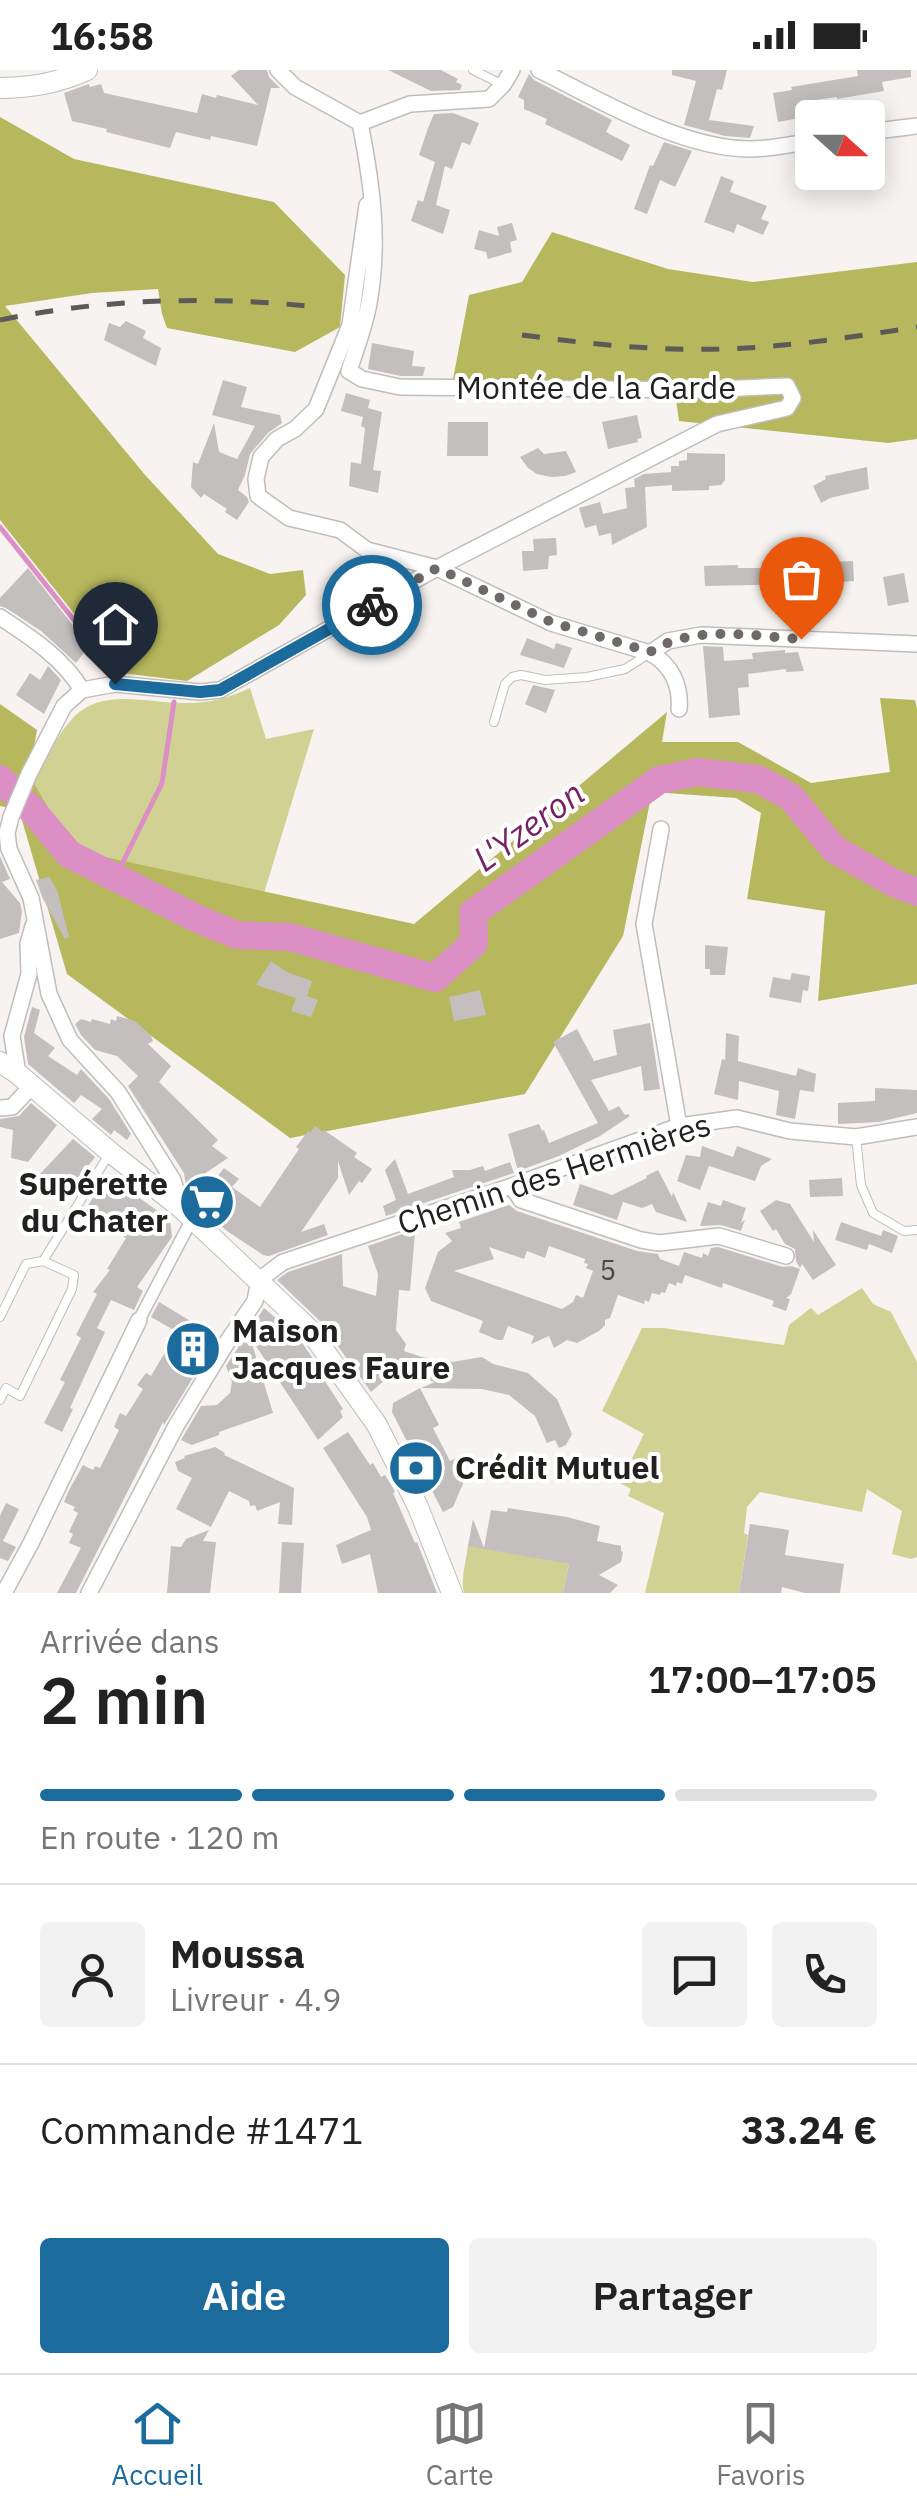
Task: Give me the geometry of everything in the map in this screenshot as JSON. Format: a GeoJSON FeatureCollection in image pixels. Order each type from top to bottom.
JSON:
{"type":"FeatureCollection","features":[{"type":"Feature","properties":{"kind":"street"},"geometry":{"type":"LineString","coordinates":[[0,88],[23,88],[68,79],[87,70]]}},
{"type":"Feature","properties":{"kind":"street"},"geometry":{"type":"LineString","coordinates":[[278,70],[295,87],[360,123],[410,104],[489,100],[508,78]]}},
{"type":"Feature","properties":{"kind":"street"},"geometry":{"type":"LineString","coordinates":[[539,70],[620,110],[702,143],[750,149],[795,143]]}},
{"type":"Feature","properties":{"kind":"street","name":"Montée de la Garde"},"geometry":{"type":"LineString","coordinates":[[360,123],[371,176],[376,234],[369,304],[349,371],[362,379],[400,387],[696,390],[787,386],[793,398],[786,408],[717,424],[437,568]]}},
{"type":"Feature","properties":{"kind":"street"},"geometry":{"type":"LineString","coordinates":[[885,130],[917,126]]}},
{"type":"Feature","properties":{"kind":"street"},"geometry":{"type":"LineString","coordinates":[[371,176],[350,325],[316,409],[295,429],[277,439],[262,457],[256,479],[258,496],[289,518],[340,530],[367,550],[437,568],[551,622],[650,652],[670,669],[677,684],[679,709]]}},
{"type":"Feature","properties":{"kind":"street"},"geometry":{"type":"LineString","coordinates":[[4,1593],[40,1526],[187,1213],[173,1180],[118,1092],[70,1040],[49,994],[31,898],[8,849],[11,817],[29,774],[64,706],[82,690],[115,684],[200,692],[220,690],[437,568]]}},
{"type":"Feature","properties":{"kind":"street"},"geometry":{"type":"LineString","coordinates":[[0,617],[70,672],[82,690]]}},
{"type":"Feature","properties":{"kind":"street"},"geometry":{"type":"LineString","coordinates":[[650,652],[668,641],[701,634],[917,644]]}},
{"type":"Feature","properties":{"kind":"street"},"geometry":{"type":"LineString","coordinates":[[661,829],[644,924],[679,1126]]}},
{"type":"Feature","properties":{"kind":"street"},"geometry":{"type":"LineString","coordinates":[[0,1108],[12,1107],[17,1074],[12,1036],[29,974],[28,944],[35,920]]}},
{"type":"Feature","properties":{"kind":"street"},"geometry":{"type":"LineString","coordinates":[[17,1074],[187,1213],[308,1328],[377,1426],[418,1507],[452,1593]]}},
{"type":"Feature","properties":{"kind":"street","name":"Chemin des Hermières"},"geometry":{"type":"LineString","coordinates":[[259,1280],[283,1262],[679,1126],[737,1118],[790,1130],[856,1137],[917,1127]]}},
{"type":"Feature","properties":{"kind":"street"},"geometry":{"type":"LineString","coordinates":[[512,1186],[521,1200],[641,1240],[659,1243],[719,1236],[786,1256]]}},
{"type":"Feature","properties":{"kind":"street"},"geometry":{"type":"LineString","coordinates":[[89,1593],[151,1472],[255,1300],[259,1280]]}},
{"type":"Feature","properties":{"kind":"lane"},"geometry":{"type":"LineString","coordinates":[[474,70],[508,78]]}},
{"type":"Feature","properties":{"kind":"lane"},"geometry":{"type":"LineString","coordinates":[[494,722],[506,684],[512,678],[588,677],[625,670],[650,652]]}},
{"type":"Feature","properties":{"kind":"lane"},"geometry":{"type":"LineString","coordinates":[[856,1137],[861,1185],[873,1213],[904,1231],[917,1230]]}},
{"type":"Feature","properties":{"kind":"lane"},"geometry":{"type":"LineString","coordinates":[[43,1260],[110,1152]]}},
{"type":"Feature","properties":{"kind":"lane"},"geometry":{"type":"LineString","coordinates":[[0,1317],[26,1264],[43,1260],[74,1276],[72,1289],[20,1396],[6,1388],[0,1400]]}},
{"type":"Feature","properties":{"kind":"green space"},"geometry":{"type":"Polygon","coordinates":[[[250,688],[266,739],[314,729],[254,926],[72,850],[30,785],[72,719],[96,703],[110,700],[201,702],[250,688]]]}},
{"type":"Feature","properties":{"kind":"green space"},"geometry":{"type":"Polygon","coordinates":[[[862,1288],[873,1304],[891,1312],[917,1362],[917,1557],[892,1554],[902,1511],[867,1489],[862,1512],[760,1492],[747,1507],[744,1533],[748,1535],[739,1593],[645,1593],[664,1513],[628,1496],[631,1489],[620,1483],[644,1434],[602,1411],[642,1328],[784,1345],[789,1325],[811,1308],[818,1315],[862,1288]]]}},
{"type":"Feature","properties":{"kind":"green space"},"geometry":{"type":"Polygon","coordinates":[[[468,1544],[569,1564],[563,1593],[464,1593],[468,1544]]]}},
{"type":"Feature","properties":{"kind":"shaded area"},"geometry":{"type":"Polygon","coordinates":[[[0,117],[74,159],[274,202],[345,275],[340,327],[295,352],[167,328],[158,289],[92,293],[5,306],[146,476],[218,554],[270,574],[303,570],[306,595],[279,625],[187,681],[121,673],[0,520],[0,117]]]}},
{"type":"Feature","properties":{"kind":"shaded area"},"geometry":{"type":"Polygon","coordinates":[[[552,232],[668,269],[753,282],[917,262],[917,439],[888,443],[679,421],[674,384],[453,379],[469,295],[522,282],[552,232]]]}},
{"type":"Feature","properties":{"kind":"shaded area"},"geometry":{"type":"Polygon","coordinates":[[[880,698],[915,700],[917,709],[917,984],[818,1001],[825,911],[747,899],[761,813],[736,798],[652,792],[623,936],[525,1094],[290,1138],[67,974],[19,810],[0,806],[0,704],[37,730],[29,775],[73,850],[414,924],[667,712],[662,742],[738,742],[811,783],[890,772],[880,698]]]}},
{"type":"Feature","properties":{"kind":"building"},"geometry":{"type":"Polygon","coordinates":[[[239,70],[267,70],[280,88],[271,88],[257,146],[176,132],[170,148],[106,132],[107,129],[72,121],[64,93],[101,84],[104,93],[197,113],[202,94],[258,105],[231,76],[239,70]]]}},
{"type":"Feature","properties":{"kind":"building"},"geometry":{"type":"Polygon","coordinates":[[[388,70],[441,70],[462,85],[460,90],[431,91],[388,70]]]}},
{"type":"Feature","properties":{"kind":"building"},"geometry":{"type":"Polygon","coordinates":[[[672,70],[727,70],[709,120],[754,126],[750,138],[684,125],[696,81],[672,75],[672,70]]]}},
{"type":"Feature","properties":{"kind":"building"},"geometry":{"type":"Polygon","coordinates":[[[857,70],[911,70],[911,77],[882,82],[884,91],[837,99],[795,100],[795,119],[778,122],[773,93],[858,76],[857,70]]]}},
{"type":"Feature","properties":{"kind":"building"},"geometry":{"type":"Polygon","coordinates":[[[529,74],[612,120],[606,132],[630,145],[622,161],[545,124],[547,119],[524,109],[524,100],[518,97],[529,74]]]}},
{"type":"Feature","properties":{"kind":"building"},"geometry":{"type":"Polygon","coordinates":[[[453,113],[479,123],[470,145],[462,142],[452,169],[445,166],[436,205],[450,210],[443,234],[411,221],[418,200],[423,202],[435,162],[419,155],[428,128],[434,114],[453,113]]]}},
{"type":"Feature","properties":{"kind":"building"},"geometry":{"type":"Polygon","coordinates":[[[664,142],[692,151],[675,187],[660,180],[647,214],[634,209],[650,165],[653,166],[664,142]]]}},
{"type":"Feature","properties":{"kind":"building"},"geometry":{"type":"Polygon","coordinates":[[[721,176],[734,181],[730,192],[767,206],[761,219],[769,222],[763,235],[737,224],[734,233],[704,222],[721,176]]]}},
{"type":"Feature","properties":{"kind":"building"},"geometry":{"type":"Polygon","coordinates":[[[512,223],[517,240],[510,242],[512,252],[488,259],[486,252],[474,249],[479,230],[499,236],[497,227],[512,223]]]}},
{"type":"Feature","properties":{"kind":"building"},"geometry":{"type":"Polygon","coordinates":[[[126,321],[146,331],[143,338],[161,348],[156,366],[104,340],[109,323],[120,327],[126,321]]]}},
{"type":"Feature","properties":{"kind":"building"},"geometry":{"type":"Polygon","coordinates":[[[372,343],[414,351],[412,366],[425,367],[423,376],[368,369],[372,343]]]}},
{"type":"Feature","properties":{"kind":"building"},"geometry":{"type":"Polygon","coordinates":[[[223,380],[247,387],[241,407],[280,415],[282,423],[250,454],[238,490],[249,502],[237,520],[204,494],[201,498],[191,487],[193,462],[198,464],[214,423],[219,452],[237,459],[255,426],[212,415],[223,380]]]}},
{"type":"Feature","properties":{"kind":"building"},"geometry":{"type":"Polygon","coordinates":[[[346,393],[370,400],[368,408],[382,412],[373,470],[381,471],[378,493],[349,486],[351,462],[361,464],[365,428],[361,426],[363,417],[341,411],[346,393]]]}},
{"type":"Feature","properties":{"kind":"building"},"geometry":{"type":"Polygon","coordinates":[[[637,415],[642,438],[608,449],[602,422],[637,415]]]}},
{"type":"Feature","properties":{"kind":"building"},"geometry":{"type":"Polygon","coordinates":[[[448,422],[488,422],[488,456],[447,456],[448,422]]]}},
{"type":"Feature","properties":{"kind":"building"},"geometry":{"type":"Polygon","coordinates":[[[538,448],[544,454],[566,451],[576,472],[551,477],[537,474],[520,457],[538,448]]]}},
{"type":"Feature","properties":{"kind":"building"},"geometry":{"type":"Polygon","coordinates":[[[687,453],[725,454],[725,480],[721,485],[709,486],[709,490],[672,491],[672,485],[645,487],[647,527],[612,545],[611,533],[599,536],[596,525],[585,528],[579,508],[600,502],[603,514],[627,508],[625,488],[635,487],[634,479],[644,474],[671,472],[671,466],[687,460],[687,453]]]}},
{"type":"Feature","properties":{"kind":"building"},"geometry":{"type":"Polygon","coordinates":[[[867,467],[869,489],[821,503],[813,486],[825,476],[867,467]]]}},
{"type":"Feature","properties":{"kind":"building"},"geometry":{"type":"Polygon","coordinates":[[[556,538],[557,555],[549,556],[548,569],[523,571],[522,551],[534,551],[533,539],[556,538]]]}},
{"type":"Feature","properties":{"kind":"building"},"geometry":{"type":"Polygon","coordinates":[[[853,561],[854,581],[827,583],[826,562],[853,561]]]}},
{"type":"Feature","properties":{"kind":"building"},"geometry":{"type":"Polygon","coordinates":[[[801,564],[801,584],[705,586],[704,566],[768,568],[801,564]]]}},
{"type":"Feature","properties":{"kind":"building"},"geometry":{"type":"Polygon","coordinates":[[[28,568],[89,646],[76,663],[41,631],[0,606],[0,598],[28,568]]]}},
{"type":"Feature","properties":{"kind":"building"},"geometry":{"type":"Polygon","coordinates":[[[904,573],[909,602],[888,606],[883,577],[904,573]]]}},
{"type":"Feature","properties":{"kind":"building"},"geometry":{"type":"Polygon","coordinates":[[[527,638],[554,649],[556,643],[572,648],[564,668],[520,655],[527,638]]]}},
{"type":"Feature","properties":{"kind":"building"},"geometry":{"type":"Polygon","coordinates":[[[703,646],[723,647],[724,661],[753,659],[752,653],[798,652],[804,671],[748,674],[749,687],[738,688],[740,715],[709,718],[703,646]]]}},
{"type":"Feature","properties":{"kind":"building"},"geometry":{"type":"Polygon","coordinates":[[[48,666],[61,680],[44,714],[16,695],[30,673],[40,680],[48,666]]]}},
{"type":"Feature","properties":{"kind":"building"},"geometry":{"type":"Polygon","coordinates":[[[533,685],[555,690],[546,713],[525,704],[533,685]]]}},
{"type":"Feature","properties":{"kind":"building"},"geometry":{"type":"Polygon","coordinates":[[[0,856],[10,879],[2,882],[22,911],[19,933],[0,939],[0,856]]]}},
{"type":"Feature","properties":{"kind":"building"},"geometry":{"type":"Polygon","coordinates":[[[49,877],[57,890],[69,937],[65,939],[36,880],[49,877]]]}},
{"type":"Feature","properties":{"kind":"building"},"geometry":{"type":"Polygon","coordinates":[[[705,945],[728,947],[725,975],[710,975],[710,969],[705,969],[705,945]]]}},
{"type":"Feature","properties":{"kind":"building"},"geometry":{"type":"Polygon","coordinates":[[[271,961],[312,981],[307,996],[318,1000],[311,1017],[291,1011],[296,998],[256,985],[271,961]]]}},
{"type":"Feature","properties":{"kind":"building"},"geometry":{"type":"Polygon","coordinates":[[[792,973],[810,976],[801,1003],[769,997],[773,977],[790,980],[792,973]]]}},
{"type":"Feature","properties":{"kind":"building"},"geometry":{"type":"Polygon","coordinates":[[[480,990],[486,1015],[454,1021],[449,997],[480,990]]]}},
{"type":"Feature","properties":{"kind":"building"},"geometry":{"type":"Polygon","coordinates":[[[32,1007],[40,1010],[34,1033],[55,1048],[48,1056],[77,1075],[81,1069],[109,1099],[131,1134],[127,1140],[114,1130],[111,1135],[92,1119],[102,1109],[81,1095],[74,1103],[28,1064],[24,1037],[32,1007]]]}},
{"type":"Feature","properties":{"kind":"building"},"geometry":{"type":"Polygon","coordinates":[[[117,1016],[135,1021],[151,1036],[153,1041],[148,1044],[171,1066],[159,1082],[218,1140],[212,1146],[228,1158],[186,1186],[184,1173],[128,1086],[138,1076],[117,1056],[95,1050],[75,1024],[81,1019],[92,1019],[110,1024],[117,1016]]]}},
{"type":"Feature","properties":{"kind":"building"},"geometry":{"type":"Polygon","coordinates":[[[650,1023],[660,1089],[644,1091],[641,1066],[591,1080],[609,1111],[619,1106],[630,1116],[600,1136],[518,1171],[508,1134],[539,1124],[549,1143],[598,1123],[553,1042],[577,1029],[594,1061],[617,1055],[613,1030],[650,1023]]]}},
{"type":"Feature","properties":{"kind":"building"},"geometry":{"type":"Polygon","coordinates":[[[726,1033],[739,1036],[738,1061],[796,1076],[798,1068],[816,1074],[814,1092],[800,1090],[795,1119],[776,1115],[779,1091],[739,1081],[738,1100],[714,1094],[722,1059],[725,1060],[726,1033]]]}},
{"type":"Feature","properties":{"kind":"building"},"geometry":{"type":"Polygon","coordinates":[[[875,1088],[917,1090],[917,1113],[879,1122],[838,1124],[838,1103],[875,1101],[875,1088]]]}},
{"type":"Feature","properties":{"kind":"building"},"geometry":{"type":"Polygon","coordinates":[[[31,1103],[57,1125],[28,1162],[11,1158],[13,1130],[0,1127],[0,1119],[19,1116],[31,1103]]]}},
{"type":"Feature","properties":{"kind":"building"},"geometry":{"type":"Polygon","coordinates":[[[315,1126],[357,1153],[354,1157],[372,1169],[349,1195],[338,1161],[338,1178],[301,1232],[324,1224],[328,1235],[263,1255],[196,1204],[224,1168],[239,1179],[232,1187],[260,1207],[299,1149],[296,1147],[315,1126]]]}},
{"type":"Feature","properties":{"kind":"building"},"geometry":{"type":"Polygon","coordinates":[[[73,1139],[95,1157],[60,1202],[37,1177],[73,1139]]]}},
{"type":"Feature","properties":{"kind":"building"},"geometry":{"type":"Polygon","coordinates":[[[702,1146],[733,1157],[737,1146],[772,1159],[761,1166],[755,1181],[709,1166],[700,1190],[677,1181],[686,1155],[700,1157],[702,1146]]]}},
{"type":"Feature","properties":{"kind":"building"},"geometry":{"type":"Polygon","coordinates":[[[395,1159],[408,1194],[454,1177],[452,1170],[483,1166],[485,1171],[510,1162],[514,1173],[421,1204],[418,1201],[418,1205],[386,1216],[383,1206],[396,1200],[385,1170],[395,1159]]]}},
{"type":"Feature","properties":{"kind":"building"},"geometry":{"type":"Polygon","coordinates":[[[658,1170],[687,1222],[656,1212],[652,1204],[642,1208],[623,1202],[617,1220],[573,1205],[580,1184],[612,1195],[658,1170]]]}},
{"type":"Feature","properties":{"kind":"building"},"geometry":{"type":"Polygon","coordinates":[[[108,1175],[170,1220],[172,1237],[137,1287],[143,1291],[134,1310],[111,1300],[97,1328],[105,1332],[62,1432],[44,1423],[65,1382],[60,1380],[81,1338],[76,1335],[97,1294],[93,1292],[110,1270],[107,1269],[126,1238],[102,1222],[100,1226],[87,1217],[90,1213],[85,1210],[108,1175]]]}},
{"type":"Feature","properties":{"kind":"building"},"geometry":{"type":"Polygon","coordinates":[[[842,1178],[843,1196],[810,1197],[809,1180],[842,1178]]]}},
{"type":"Feature","properties":{"kind":"building"},"geometry":{"type":"Polygon","coordinates":[[[723,1200],[746,1208],[741,1231],[721,1225],[700,1226],[708,1202],[721,1206],[723,1200]]]}},
{"type":"Feature","properties":{"kind":"building"},"geometry":{"type":"Polygon","coordinates":[[[776,1200],[790,1204],[814,1242],[813,1230],[836,1265],[813,1280],[802,1264],[800,1268],[795,1249],[785,1244],[776,1229],[773,1231],[760,1211],[776,1200]]]}},
{"type":"Feature","properties":{"kind":"building"},"geometry":{"type":"Polygon","coordinates":[[[509,1205],[637,1251],[658,1254],[660,1259],[679,1266],[684,1252],[702,1258],[703,1253],[708,1256],[711,1248],[718,1247],[800,1269],[786,1298],[790,1299],[786,1311],[772,1306],[774,1301],[685,1275],[682,1284],[669,1283],[665,1293],[652,1293],[644,1304],[618,1295],[610,1318],[599,1331],[577,1343],[567,1340],[554,1348],[549,1336],[531,1344],[534,1336],[508,1326],[503,1340],[498,1340],[479,1332],[483,1321],[431,1301],[425,1288],[438,1252],[452,1241],[445,1233],[461,1228],[459,1222],[509,1205]],[[549,1246],[545,1258],[527,1251],[524,1259],[489,1247],[494,1259],[454,1271],[562,1309],[576,1295],[583,1298],[593,1271],[586,1268],[585,1259],[549,1246]]]}},
{"type":"Feature","properties":{"kind":"building"},"geometry":{"type":"Polygon","coordinates":[[[841,1222],[881,1236],[883,1230],[898,1236],[892,1253],[869,1244],[867,1250],[835,1240],[841,1222]]]}},
{"type":"Feature","properties":{"kind":"building"},"geometry":{"type":"Polygon","coordinates":[[[408,1232],[415,1234],[410,1291],[399,1290],[396,1330],[406,1344],[404,1351],[452,1362],[482,1357],[528,1373],[557,1399],[572,1434],[566,1445],[559,1448],[555,1440],[547,1443],[535,1416],[509,1395],[482,1389],[421,1388],[435,1382],[410,1375],[410,1358],[371,1392],[319,1320],[277,1280],[288,1272],[342,1254],[343,1286],[376,1296],[378,1274],[368,1246],[408,1232]]]}},
{"type":"Feature","properties":{"kind":"building"},"geometry":{"type":"Polygon","coordinates":[[[159,1302],[192,1322],[185,1332],[211,1348],[164,1425],[163,1422],[76,1593],[57,1593],[81,1548],[69,1543],[73,1534],[69,1532],[78,1513],[64,1502],[68,1492],[83,1465],[93,1470],[95,1466],[100,1468],[119,1430],[114,1427],[120,1413],[126,1416],[143,1389],[137,1385],[146,1373],[151,1376],[170,1344],[167,1342],[174,1330],[151,1317],[159,1302]]]}},
{"type":"Feature","properties":{"kind":"building"},"geometry":{"type":"Polygon","coordinates":[[[264,1308],[298,1337],[323,1373],[343,1409],[343,1417],[318,1440],[250,1337],[273,1413],[192,1445],[181,1440],[201,1406],[217,1405],[230,1393],[232,1382],[226,1366],[264,1308]]]}},
{"type":"Feature","properties":{"kind":"building"},"geometry":{"type":"Polygon","coordinates":[[[420,1388],[439,1425],[433,1428],[450,1461],[456,1458],[466,1477],[453,1507],[443,1512],[392,1412],[393,1403],[420,1388]]]}},
{"type":"Feature","properties":{"kind":"building"},"geometry":{"type":"Polygon","coordinates":[[[348,1432],[370,1465],[373,1463],[381,1477],[385,1475],[393,1488],[437,1593],[378,1593],[370,1554],[342,1564],[336,1545],[371,1530],[367,1517],[323,1448],[348,1432]]]}},
{"type":"Feature","properties":{"kind":"building"},"geometry":{"type":"Polygon","coordinates":[[[215,1447],[294,1488],[292,1525],[278,1524],[280,1502],[257,1511],[255,1505],[250,1506],[249,1501],[229,1491],[211,1527],[176,1509],[192,1478],[178,1471],[175,1462],[215,1447]]]}},
{"type":"Feature","properties":{"kind":"building"},"geometry":{"type":"Polygon","coordinates":[[[6,1503],[19,1509],[3,1541],[16,1547],[8,1561],[0,1558],[0,1516],[6,1503]]]}},
{"type":"Feature","properties":{"kind":"building"},"geometry":{"type":"Polygon","coordinates":[[[508,1508],[600,1526],[597,1541],[621,1546],[623,1552],[621,1562],[599,1575],[618,1585],[610,1593],[563,1593],[569,1564],[468,1546],[473,1519],[484,1548],[491,1510],[507,1512],[508,1508]]]}},
{"type":"Feature","properties":{"kind":"building"},"geometry":{"type":"Polygon","coordinates":[[[750,1524],[789,1530],[785,1555],[844,1564],[840,1593],[805,1593],[782,1587],[781,1593],[739,1593],[750,1524]]]}},
{"type":"Feature","properties":{"kind":"building"},"geometry":{"type":"Polygon","coordinates":[[[209,1530],[203,1541],[216,1542],[210,1593],[167,1593],[171,1546],[181,1547],[186,1539],[209,1530]]]}},
{"type":"Feature","properties":{"kind":"building"},"geometry":{"type":"Polygon","coordinates":[[[282,1542],[304,1543],[301,1593],[279,1593],[282,1542]]]}},
{"type":"Feature","properties":{"kind":"waterway"},"geometry":{"type":"LineString","coordinates":[[0,527],[97,649]]}},
{"type":"Feature","properties":{"kind":"waterway"},"geometry":{"type":"LineString","coordinates":[[115,878],[162,783],[174,702]]}},
{"type":"Feature","properties":{"kind":"waterway","name":"L'Yzeron"},"geometry":{"type":"LineString","coordinates":[[0,779],[69,854],[200,920],[237,935],[290,937],[435,978],[474,943],[473,913],[659,780],[697,772],[758,779],[791,797],[834,849],[917,892]]}},
{"type":"Feature","properties":{"kind":"railway"},"geometry":{"type":"LineString","coordinates":[[0,320],[153,301],[308,306]]}},
{"type":"Feature","properties":{"kind":"railway"},"geometry":{"type":"LineString","coordinates":[[522,335],[623,346],[724,349],[796,344],[917,327]]}},
{"type":"Feature","properties":{"kind":"way so far"},"geometry":{"type":"LineString","coordinates":[[372,605],[437,568],[551,622],[650,652],[668,641],[701,634],[801,639]]}},
{"type":"Feature","properties":{"kind":"place","name":"Supérette du Chater"},"geometry":{"type":"Point","coordinates":[207,1202]}},
{"type":"Feature","properties":{"kind":"place","name":"Maison Jacques Faure"},"geometry":{"type":"Point","coordinates":[193,1349]}},
{"type":"Feature","properties":{"kind":"place","name":"Crédit Mutuel"},"geometry":{"type":"Point","coordinates":[416,1468]}},
{"type":"Feature","properties":{"kind":"route"},"geometry":{"type":"LineString","coordinates":[[115,684],[200,692],[220,690],[372,605]]}}]}
